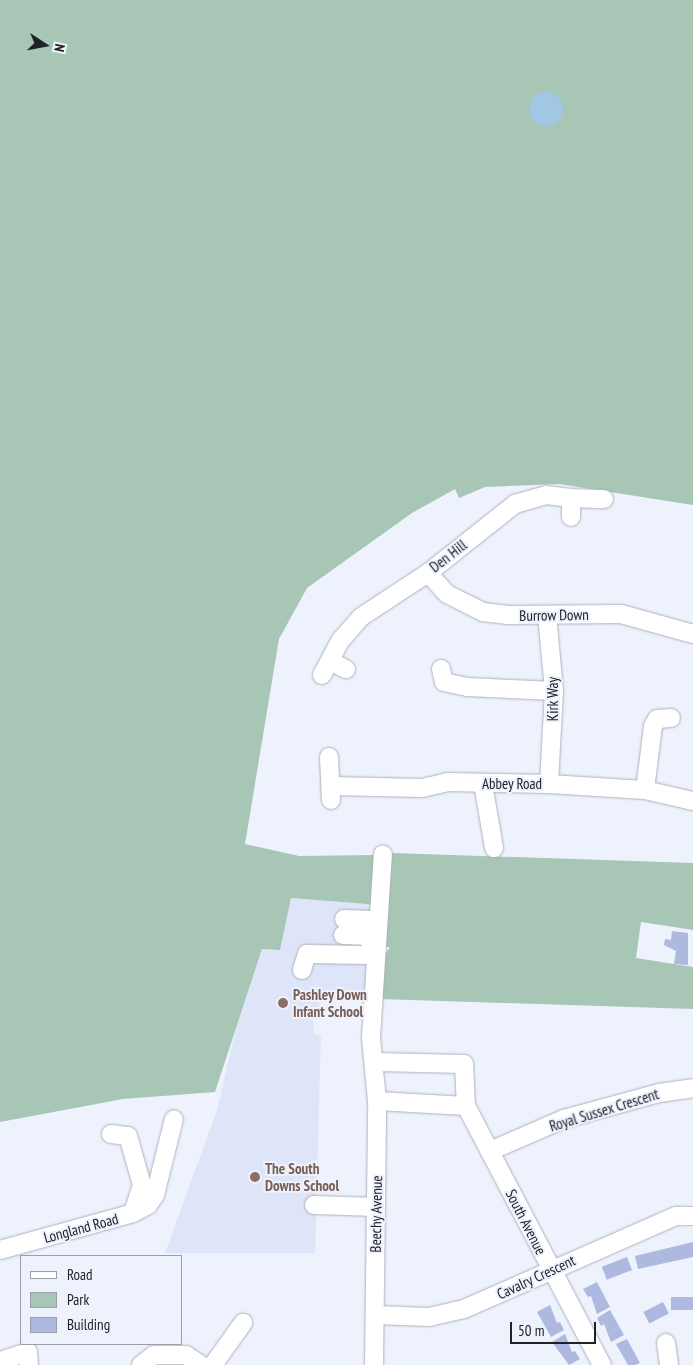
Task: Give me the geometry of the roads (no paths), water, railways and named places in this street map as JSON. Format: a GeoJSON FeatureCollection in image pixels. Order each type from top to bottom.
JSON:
{"type":"FeatureCollection","features":[{"type":"Feature","properties":{"kind":"street","name":"Den Hill"},"geometry":{"type":"LineString","coordinates":[[332,668],[361,617],[428,573],[515,504],[546,495],[604,499]]}},
{"type":"Feature","properties":{"kind":"street"},"geometry":{"type":"LineString","coordinates":[[571,498],[571,516]]}},
{"type":"Feature","properties":{"kind":"street","name":"Burrow Down"},"geometry":{"type":"LineString","coordinates":[[428,573],[447,594],[483,612],[547,615],[621,614],[693,634]]}},
{"type":"Feature","properties":{"kind":"street","name":"Kirk Way"},"geometry":{"type":"LineString","coordinates":[[547,615],[554,691],[549,784]]}},
{"type":"Feature","properties":{"kind":"street"},"geometry":{"type":"LineString","coordinates":[[440,681],[479,689],[554,691]]}},
{"type":"Feature","properties":{"kind":"street"},"geometry":{"type":"LineString","coordinates":[[645,790],[653,726],[657,720],[671,718]]}},
{"type":"Feature","properties":{"kind":"street","name":"Abbey Road"},"geometry":{"type":"LineString","coordinates":[[329,757],[331,793],[422,788],[447,782],[549,784],[645,790],[693,801]]}},
{"type":"Feature","properties":{"kind":"street"},"geometry":{"type":"LineString","coordinates":[[483,784],[494,848]]}},
{"type":"Feature","properties":{"kind":"street"},"geometry":{"type":"LineString","coordinates":[[379,955],[384,854]]}},
{"type":"Feature","properties":{"kind":"street"},"geometry":{"type":"LineString","coordinates":[[343,927],[369,936],[379,955]]}},
{"type":"Feature","properties":{"kind":"street"},"geometry":{"type":"LineString","coordinates":[[302,970],[307,954],[379,955]]}},
{"type":"Feature","properties":{"kind":"street","name":"Beechy Avenue"},"geometry":{"type":"LineString","coordinates":[[374,1365],[377,1101],[376,1062],[371,1038],[379,955]]}},
{"type":"Feature","properties":{"kind":"street"},"geometry":{"type":"LineString","coordinates":[[376,1062],[464,1064],[466,1106],[377,1101]]}},
{"type":"Feature","properties":{"kind":"street","name":"Royal Sussex Crescent"},"geometry":{"type":"LineString","coordinates":[[490,1152],[564,1119],[659,1093],[693,1088]]}},
{"type":"Feature","properties":{"kind":"street","name":"South Avenue"},"geometry":{"type":"LineString","coordinates":[[466,1106],[602,1365]]}},
{"type":"Feature","properties":{"kind":"street"},"geometry":{"type":"LineString","coordinates":[[133,1214],[155,1195],[174,1119]]}},
{"type":"Feature","properties":{"kind":"street"},"geometry":{"type":"LineString","coordinates":[[110,1134],[128,1136],[142,1185],[133,1214]]}},
{"type":"Feature","properties":{"kind":"street"},"geometry":{"type":"LineString","coordinates":[[314,1205],[376,1207]]}},
{"type":"Feature","properties":{"kind":"street","name":"Longland Road"},"geometry":{"type":"LineString","coordinates":[[0,1250],[133,1214]]}},
{"type":"Feature","properties":{"kind":"street","name":"Cavalry Crescent"},"geometry":{"type":"LineString","coordinates":[[375,1315],[428,1317],[464,1309],[550,1269],[676,1216],[693,1216]]}},
{"type":"Feature","properties":{"kind":"street"},"geometry":{"type":"LineString","coordinates":[[213,1365],[242,1323]]}},
{"type":"Feature","properties":{"kind":"street"},"geometry":{"type":"LineString","coordinates":[[666,1343],[669,1365]]}},
{"type":"Feature","properties":{"kind":"street"},"geometry":{"type":"LineString","coordinates":[[141,1365],[154,1354],[186,1355],[200,1365]]}},
{"type":"Feature","properties":{"kind":"street"},"geometry":{"type":"LineString","coordinates":[[0,1361],[28,1359]]}},
{"type":"Feature","properties":{"kind":"water"},"geometry":{"type":"Polygon","coordinates":[[[546,92],[553,93],[558,97],[562,102],[562,116],[558,121],[553,125],[546,126],[539,125],[534,121],[530,116],[529,109],[530,102],[534,97],[539,93],[546,92]]]}},
{"type":"Feature","properties":{"kind":"place","name":"Pashley Down Infant School"},"geometry":{"type":"Point","coordinates":[283,1003]}},
{"type":"Feature","properties":{"kind":"place","name":"The South Downs School"},"geometry":{"type":"Point","coordinates":[255,1177]}}]}
